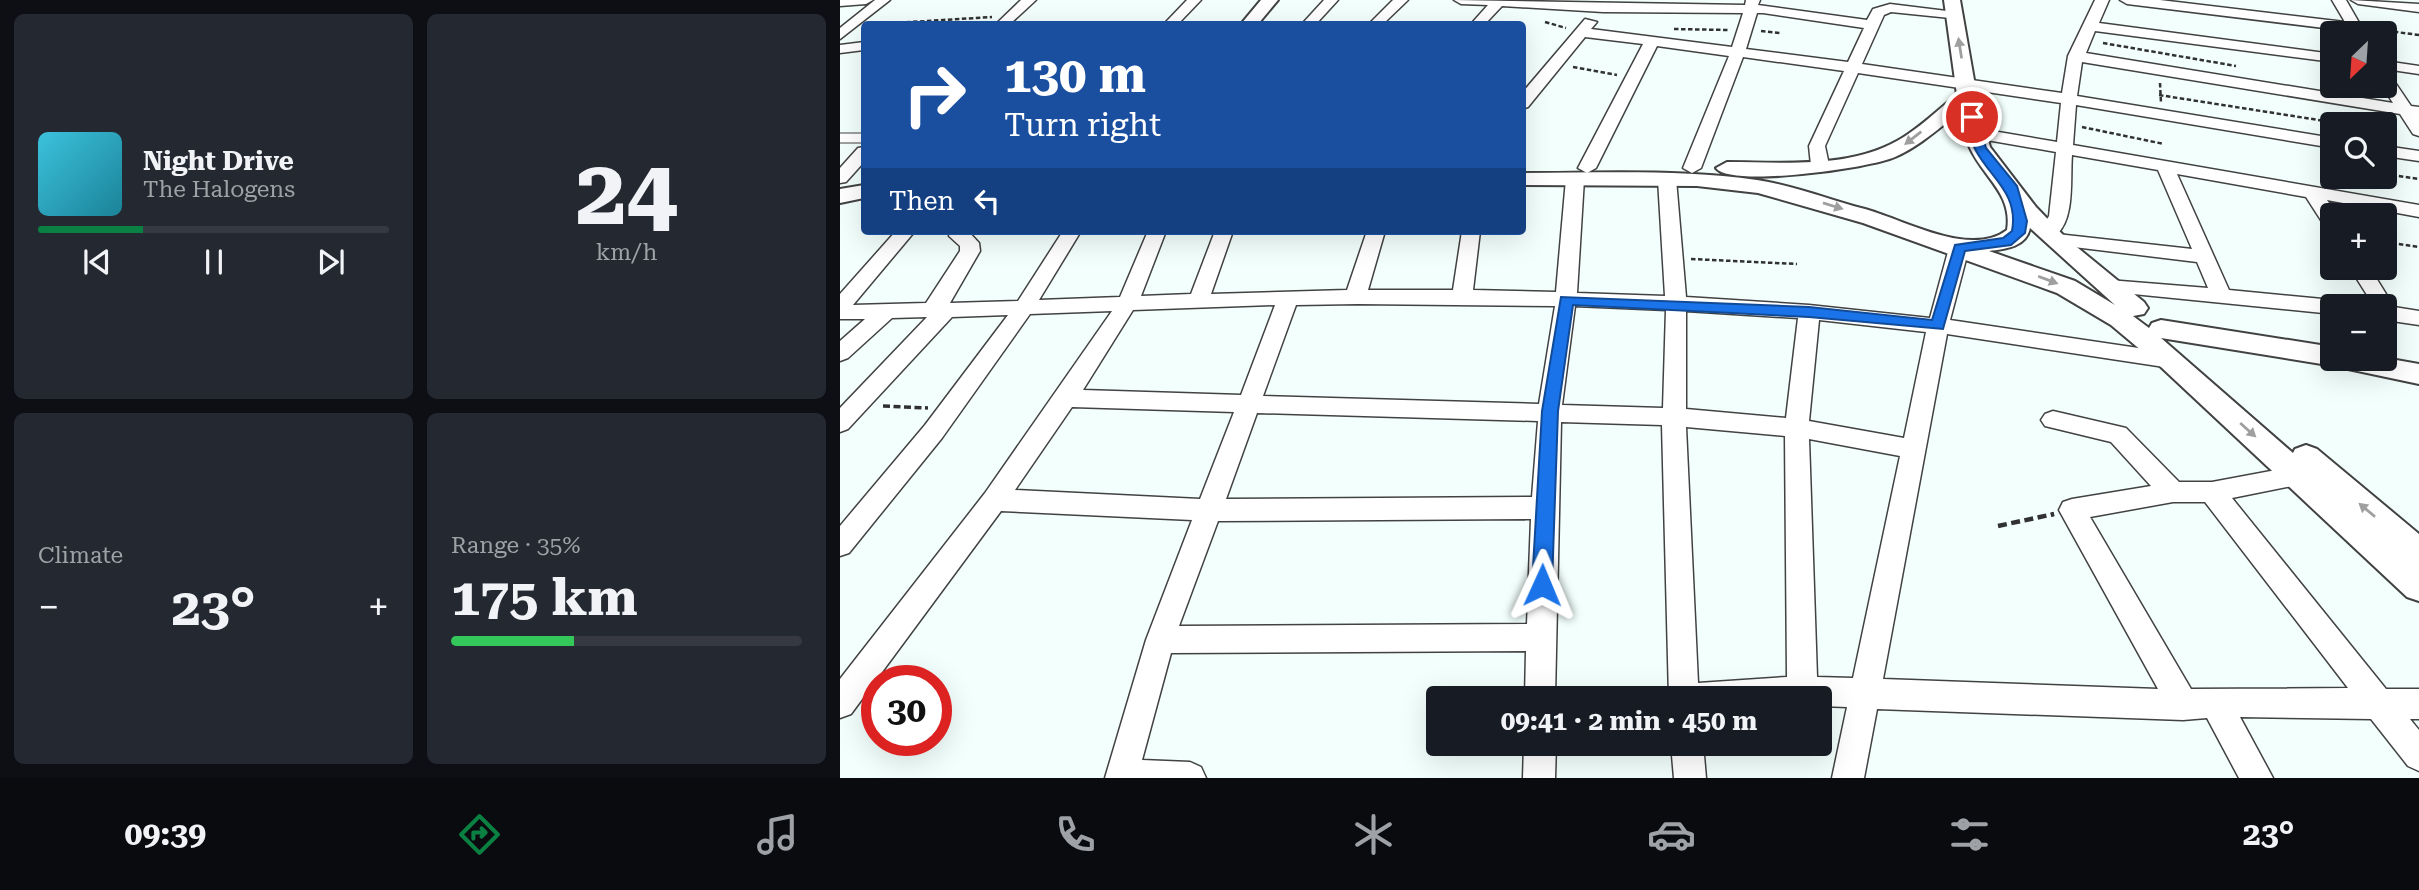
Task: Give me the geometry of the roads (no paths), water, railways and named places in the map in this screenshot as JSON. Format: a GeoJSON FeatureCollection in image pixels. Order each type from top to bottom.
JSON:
{"type":"FeatureCollection","features":[{"type":"Feature","properties":{"kind":"street"},"geometry":{"type":"LineString","coordinates":[[840,2],[866,0]]}},
{"type":"Feature","properties":{"kind":"street"},"geometry":{"type":"LineString","coordinates":[[840,35],[883,0]]}},
{"type":"Feature","properties":{"kind":"street"},"geometry":{"type":"LineString","coordinates":[[1007,20],[1028,0]]}},
{"type":"Feature","properties":{"kind":"street"},"geometry":{"type":"LineString","coordinates":[[1174,21],[1194,0]]}},
{"type":"Feature","properties":{"kind":"street"},"geometry":{"type":"LineString","coordinates":[[1252,21],[1270,0]]}},
{"type":"Feature","properties":{"kind":"street"},"geometry":{"type":"LineString","coordinates":[[1312,21],[1331,0]]}},
{"type":"Feature","properties":{"kind":"street"},"geometry":{"type":"LineString","coordinates":[[1379,21],[1401,0]]}},
{"type":"Feature","properties":{"kind":"street"},"geometry":{"type":"LineString","coordinates":[[1461,0],[1752,5],[1872,25]]}},
{"type":"Feature","properties":{"kind":"street"},"geometry":{"type":"LineString","coordinates":[[2052,236],[2057,219],[2068,98],[2075,56],[2102,0]]}},
{"type":"Feature","properties":{"kind":"street"},"geometry":{"type":"LineString","coordinates":[[2127,0],[2188,3],[2320,24]]}},
{"type":"Feature","properties":{"kind":"street"},"geometry":{"type":"LineString","coordinates":[[2339,0],[2351,21]]}},
{"type":"Feature","properties":{"kind":"street"},"geometry":{"type":"LineString","coordinates":[[2358,0],[2399,3],[2419,8]]}},
{"type":"Feature","properties":{"kind":"street"},"geometry":{"type":"LineString","coordinates":[[1481,21],[1499,1]]}},
{"type":"Feature","properties":{"kind":"street"},"geometry":{"type":"LineString","coordinates":[[1526,99],[1553,63],[1606,4]]}},
{"type":"Feature","properties":{"kind":"street"},"geometry":{"type":"LineString","coordinates":[[1692,169],[1752,5]]}},
{"type":"Feature","properties":{"kind":"street"},"geometry":{"type":"LineString","coordinates":[[1799,195],[1790,184],[1812,166],[1818,146],[1878,12],[1890,8],[1954,8],[1966,89],[1980,148],[2052,236],[2103,284],[2161,329],[2419,554]]}},
{"type":"Feature","properties":{"kind":"street"},"geometry":{"type":"LineString","coordinates":[[1581,32],[1853,67],[1966,89],[2068,98],[2320,141]]}},
{"type":"Feature","properties":{"kind":"street"},"geometry":{"type":"LineString","coordinates":[[2086,33],[2320,57]]}},
{"type":"Feature","properties":{"kind":"street"},"geometry":{"type":"LineString","coordinates":[[1540,686],[1544,508],[1550,411],[1581,173],[1652,41]]}},
{"type":"Feature","properties":{"kind":"street"},"geometry":{"type":"LineString","coordinates":[[840,48],[861,46]]}},
{"type":"Feature","properties":{"kind":"street"},"geometry":{"type":"LineString","coordinates":[[2075,56],[2413,111]]}},
{"type":"Feature","properties":{"kind":"street"},"geometry":{"type":"LineString","coordinates":[[2398,67],[2419,70]]}},
{"type":"Feature","properties":{"kind":"street"},"geometry":{"type":"LineString","coordinates":[[1526,179],[1581,173],[1812,166],[1860,161],[1892,151],[1914,138],[1966,89]]}},
{"type":"Feature","properties":{"kind":"street"},"geometry":{"type":"LineString","coordinates":[[2398,93],[2413,111],[2419,131]]}},
{"type":"Feature","properties":{"kind":"street"},"geometry":{"type":"LineString","coordinates":[[1975,133],[2419,211]]}},
{"type":"Feature","properties":{"kind":"street"},"geometry":{"type":"LineString","coordinates":[[2397,153],[2419,156]]}},
{"type":"Feature","properties":{"kind":"street"},"geometry":{"type":"LineString","coordinates":[[840,178],[861,155]]}},
{"type":"Feature","properties":{"kind":"street"},"geometry":{"type":"LineString","coordinates":[[1526,167],[1741,184],[1799,195],[2066,287],[2088,298],[2171,360],[2419,586]]}},
{"type":"Feature","properties":{"kind":"street"},"geometry":{"type":"LineString","coordinates":[[2166,168],[2220,293]]}},
{"type":"Feature","properties":{"kind":"street"},"geometry":{"type":"LineString","coordinates":[[1667,179],[1676,305],[1674,417],[1686,686]]}},
{"type":"Feature","properties":{"kind":"street"},"geometry":{"type":"LineString","coordinates":[[840,187],[861,184]]}},
{"type":"Feature","properties":{"kind":"street"},"geometry":{"type":"LineString","coordinates":[[1959,248],[2006,242],[2018,233],[2020,221],[2010,186]]}},
{"type":"Feature","properties":{"kind":"street"},"geometry":{"type":"LineString","coordinates":[[840,196],[861,192]]}},
{"type":"Feature","properties":{"kind":"street"},"geometry":{"type":"LineString","coordinates":[[2313,193],[2320,204]]}},
{"type":"Feature","properties":{"kind":"street"},"geometry":{"type":"LineString","coordinates":[[840,309],[903,235]]}},
{"type":"Feature","properties":{"kind":"street"},"geometry":{"type":"LineString","coordinates":[[840,423],[859,405],[940,309],[970,251],[969,243],[958,235]]}},
{"type":"Feature","properties":{"kind":"street"},"geometry":{"type":"LineString","coordinates":[[840,544],[954,409],[1028,306],[1070,235]]}},
{"type":"Feature","properties":{"kind":"street"},"geometry":{"type":"LineString","coordinates":[[840,703],[994,500],[1066,398],[1128,302],[1155,235]]}},
{"type":"Feature","properties":{"kind":"street"},"geometry":{"type":"LineString","coordinates":[[1199,300],[1223,235]]}},
{"type":"Feature","properties":{"kind":"street"},"geometry":{"type":"LineString","coordinates":[[1355,298],[1375,235]]}},
{"type":"Feature","properties":{"kind":"street"},"geometry":{"type":"LineString","coordinates":[[1462,297],[1470,235]]}},
{"type":"Feature","properties":{"kind":"street"},"geometry":{"type":"LineString","coordinates":[[2052,236],[2204,257]]}},
{"type":"Feature","properties":{"kind":"street"},"geometry":{"type":"LineString","coordinates":[[1848,778],[1938,326],[1959,248]]}},
{"type":"Feature","properties":{"kind":"street"},"geometry":{"type":"LineString","coordinates":[[2103,284],[2220,293],[2320,305]]}},
{"type":"Feature","properties":{"kind":"street"},"geometry":{"type":"LineString","coordinates":[[840,309],[886,312],[1128,302],[1355,298],[1566,300],[1809,312],[1938,326],[2171,360]]}},
{"type":"Feature","properties":{"kind":"street"},"geometry":{"type":"LineString","coordinates":[[1190,778],[1121,777],[1160,640],[1288,299]]}},
{"type":"Feature","properties":{"kind":"street"},"geometry":{"type":"LineString","coordinates":[[840,353],[886,312]]}},
{"type":"Feature","properties":{"kind":"street"},"geometry":{"type":"LineString","coordinates":[[1802,686],[1797,428],[1809,312]]}},
{"type":"Feature","properties":{"kind":"street"},"geometry":{"type":"LineString","coordinates":[[2397,313],[2419,318]]}},
{"type":"Feature","properties":{"kind":"street"},"geometry":{"type":"LineString","coordinates":[[2161,329],[2320,355]]}},
{"type":"Feature","properties":{"kind":"street"},"geometry":{"type":"LineString","coordinates":[[2397,370],[2419,374]]}},
{"type":"Feature","properties":{"kind":"street"},"geometry":{"type":"LineString","coordinates":[[1066,398],[1550,411],[1674,417],[1797,428],[1914,449]]}},
{"type":"Feature","properties":{"kind":"street"},"geometry":{"type":"LineString","coordinates":[[2053,420],[2118,434],[2173,492]]}},
{"type":"Feature","properties":{"kind":"street"},"geometry":{"type":"LineString","coordinates":[[2183,705],[2072,510],[2173,492],[2213,492],[2298,476]]}},
{"type":"Feature","properties":{"kind":"street"},"geometry":{"type":"LineString","coordinates":[[2213,492],[2419,755]]}},
{"type":"Feature","properties":{"kind":"street"},"geometry":{"type":"LineString","coordinates":[[994,500],[1211,510],[1544,508]]}},
{"type":"Feature","properties":{"kind":"street"},"geometry":{"type":"LineString","coordinates":[[1160,640],[1541,637]]}},
{"type":"Feature","properties":{"kind":"street"},"geometry":{"type":"LineString","coordinates":[[1832,691],[2183,705],[2215,702],[2419,704]]}},
{"type":"Feature","properties":{"kind":"street"},"geometry":{"type":"LineString","coordinates":[[2215,702],[2257,778]]}},
{"type":"Feature","properties":{"kind":"street"},"geometry":{"type":"LineString","coordinates":[[1539,756],[1539,778]]}},
{"type":"Feature","properties":{"kind":"street"},"geometry":{"type":"LineString","coordinates":[[1688,756],[1690,778]]}},
{"type":"Feature","properties":{"kind":"lane"},"geometry":{"type":"LineString","coordinates":[[840,138],[861,138]]}}]}
